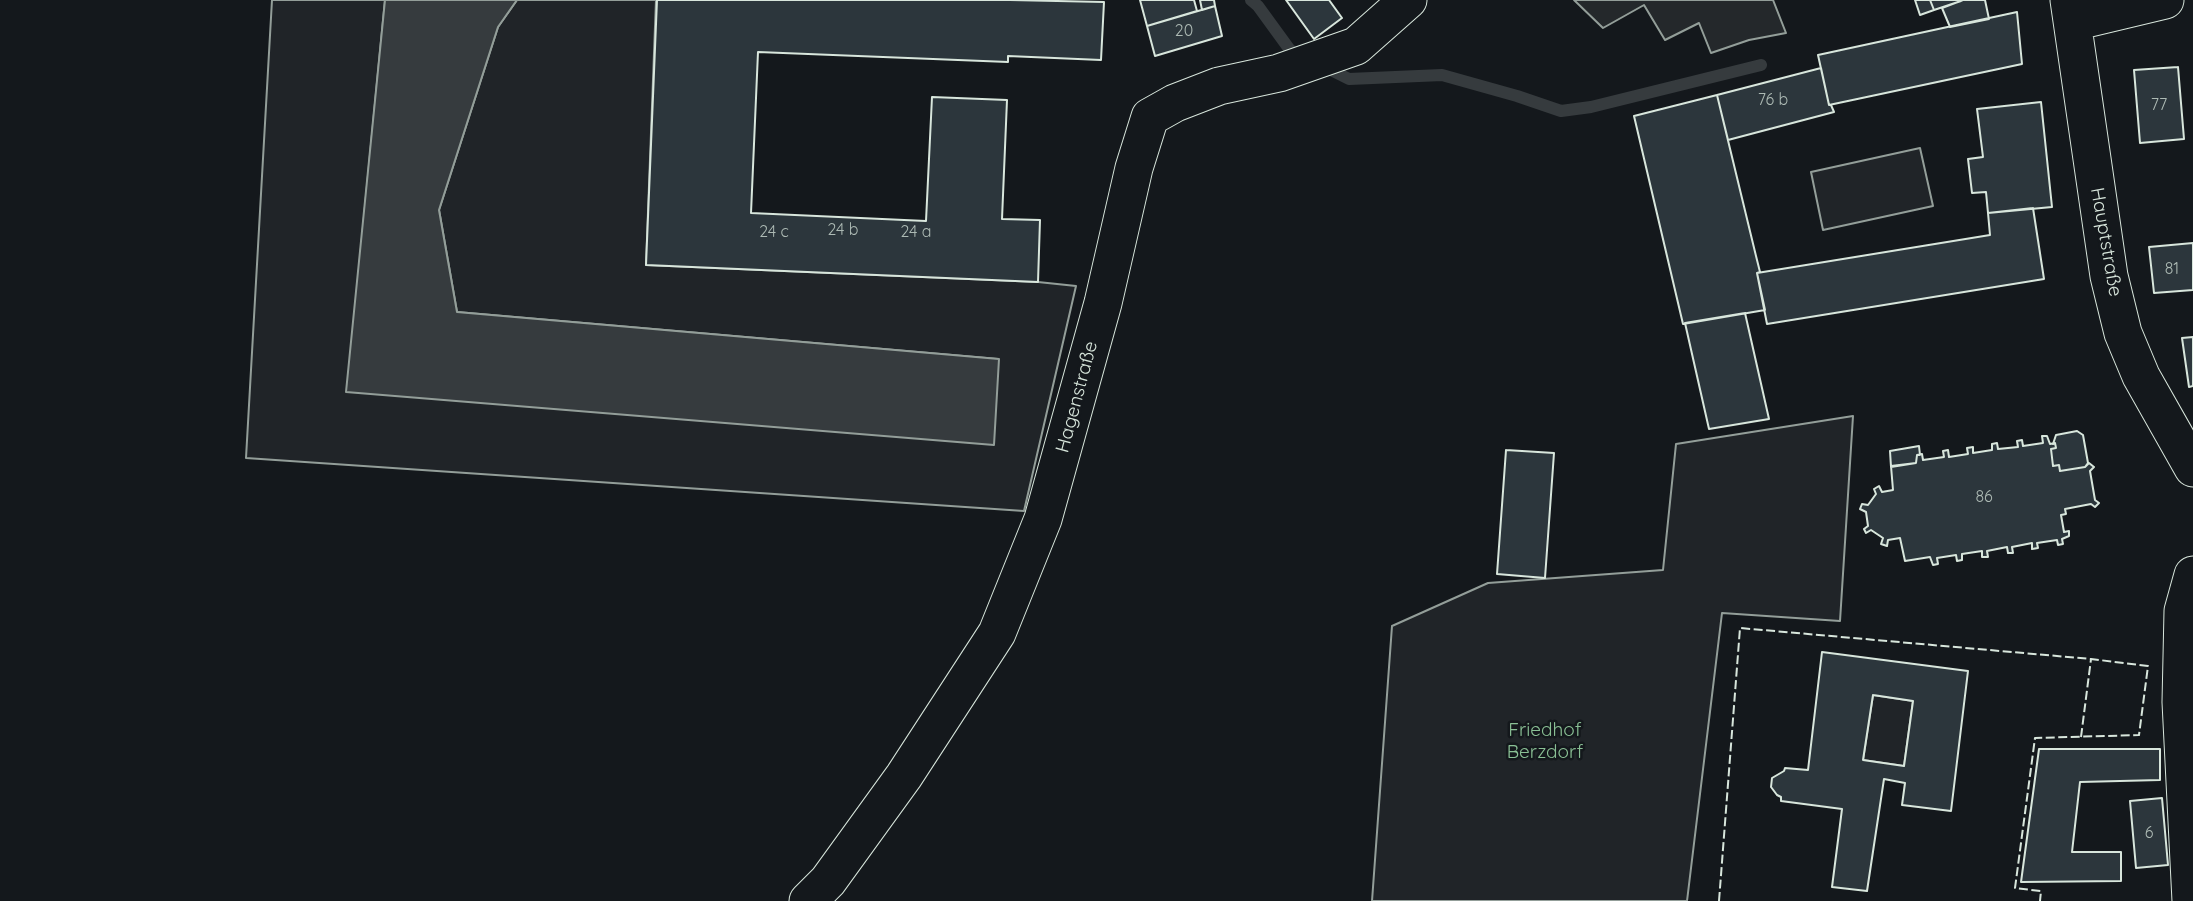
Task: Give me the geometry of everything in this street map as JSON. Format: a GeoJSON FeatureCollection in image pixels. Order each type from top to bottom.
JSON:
{"type":"FeatureCollection","features":[{"type":"Feature","properties":{"kind":"street","name":"Hagenstraße"},"geometry":{"type":"LineString","coordinates":[[808,901],[828,881],[904,776],[997,633],[1043,519],[1103,303],[1134,168],[1150,117],[1175,103],[1219,86],[1279,73],[1356,46],[1408,0]]}},
{"type":"Feature","properties":{"kind":"street"},"geometry":{"type":"LineString","coordinates":[[2071,11],[2165,0]]}},
{"type":"Feature","properties":{"kind":"street","name":"Hauptstraße"},"geometry":{"type":"LineString","coordinates":[[2071,11],[2109,276],[2123,332],[2141,376],[2193,468]]}},
{"type":"Feature","properties":{"kind":"street"},"geometry":{"type":"LineString","coordinates":[[2191,901],[2181,702],[2183,611],[2193,575]]}},
{"type":"Feature","properties":{"kind":"green space"},"geometry":{"type":"Polygon","coordinates":[[[272,0],[385,0],[347,392],[998,359],[457,312],[439,210],[498,27],[517,0],[656,0],[646,265],[1038,282],[1076,286],[1024,511],[246,458],[272,0]]]}},
{"type":"Feature","properties":{"kind":"green space"},"geometry":{"type":"Polygon","coordinates":[[[1920,148],[1933,206],[1823,230],[1811,172],[1920,148]]]}},
{"type":"Feature","properties":{"kind":"green space","name":"Friedhof Berzdorf"},"geometry":{"type":"Polygon","coordinates":[[[1853,416],[1840,621],[1722,613],[1687,901],[1372,901],[1392,626],[1488,583],[1663,570],[1676,444],[1853,416]]]}},
{"type":"Feature","properties":{"kind":"green space"},"geometry":{"type":"Polygon","coordinates":[[[1873,695],[1913,701],[1904,766],[1863,760],[1873,695]]]}},
{"type":"Feature","properties":{"kind":"shaded area"},"geometry":{"type":"Polygon","coordinates":[[[385,0],[517,0],[498,27],[439,210],[457,312],[999,359],[994,445],[346,392],[385,0]]]}},
{"type":"Feature","properties":{"kind":"shaded area"},"geometry":{"type":"Polygon","coordinates":[[[1574,0],[1773,0],[1786,33],[1749,40],[1711,53],[1699,23],[1665,40],[1644,5],[1603,28],[1574,0]]]}},
{"type":"Feature","properties":{"kind":"building"},"geometry":{"type":"Polygon","coordinates":[[[657,0],[1104,2],[1101,60],[1008,56],[1008,62],[758,52],[751,213],[926,221],[932,97],[1007,100],[1002,219],[1040,220],[1038,282],[646,265],[657,0]]]}},
{"type":"Feature","properties":{"kind":"building"},"geometry":{"type":"Polygon","coordinates":[[[1140,0],[1194,0],[1197,11],[1147,26],[1140,0]]]}},
{"type":"Feature","properties":{"kind":"building"},"geometry":{"type":"Polygon","coordinates":[[[1200,0],[1214,0],[1215,6],[1202,10],[1200,0]]]}},
{"type":"Feature","properties":{"kind":"building"},"geometry":{"type":"Polygon","coordinates":[[[1286,0],[1329,0],[1342,18],[1314,39],[1286,0]]]}},
{"type":"Feature","properties":{"kind":"building"},"geometry":{"type":"Polygon","coordinates":[[[1915,0],[1930,0],[1934,10],[1920,15],[1915,0]]]}},
{"type":"Feature","properties":{"kind":"building"},"geometry":{"type":"Polygon","coordinates":[[[1930,0],[1961,0],[1961,1],[1934,10],[1930,0]]]}},
{"type":"Feature","properties":{"kind":"building"},"geometry":{"type":"Polygon","coordinates":[[[1963,0],[1985,0],[1989,19],[1950,27],[1942,8],[1963,0]]]}},
{"type":"Feature","properties":{"kind":"building"},"geometry":{"type":"Polygon","coordinates":[[[1215,6],[1222,36],[1155,56],[1147,26],[1215,6]]]}},
{"type":"Feature","properties":{"kind":"building"},"geometry":{"type":"Polygon","coordinates":[[[2017,12],[2022,64],[1829,105],[1818,55],[2017,12]]]}},
{"type":"Feature","properties":{"kind":"building"},"geometry":{"type":"Polygon","coordinates":[[[2178,67],[2184,139],[2140,143],[2134,70],[2178,67]]]}},
{"type":"Feature","properties":{"kind":"building"},"geometry":{"type":"Polygon","coordinates":[[[1821,68],[1829,105],[1834,112],[1728,140],[1717,95],[1821,68]]]}},
{"type":"Feature","properties":{"kind":"building"},"geometry":{"type":"Polygon","coordinates":[[[1717,95],[1760,272],[1757,273],[1765,310],[1683,324],[1634,116],[1717,95]]]}},
{"type":"Feature","properties":{"kind":"building"},"geometry":{"type":"Polygon","coordinates":[[[2041,102],[2052,207],[1988,213],[1986,192],[1972,193],[1968,159],[1983,157],[1977,109],[2041,102]]]}},
{"type":"Feature","properties":{"kind":"building"},"geometry":{"type":"Polygon","coordinates":[[[2033,208],[2044,279],[1767,324],[1757,273],[1990,235],[1988,213],[2033,208]]]}},
{"type":"Feature","properties":{"kind":"building"},"geometry":{"type":"Polygon","coordinates":[[[2193,243],[2193,290],[2154,293],[2149,247],[2193,243]]]}},
{"type":"Feature","properties":{"kind":"building"},"geometry":{"type":"Polygon","coordinates":[[[1745,313],[1769,419],[1709,429],[1685,323],[1745,313]]]}},
{"type":"Feature","properties":{"kind":"building"},"geometry":{"type":"Polygon","coordinates":[[[2193,337],[2193,386],[2189,387],[2182,338],[2193,337]]]}},
{"type":"Feature","properties":{"kind":"building"},"geometry":{"type":"Polygon","coordinates":[[[2077,431],[2083,435],[2088,463],[2085,467],[2060,471],[2059,465],[2053,466],[2051,449],[2056,448],[2055,443],[2053,444],[2056,435],[2077,431]]]}},
{"type":"Feature","properties":{"kind":"building"},"geometry":{"type":"Polygon","coordinates":[[[2042,436],[2047,436],[2050,444],[2055,443],[2056,448],[2051,449],[2053,466],[2059,465],[2060,471],[2085,467],[2089,463],[2094,467],[2090,471],[2095,500],[2099,503],[2095,507],[2091,504],[2065,509],[2066,514],[2061,515],[2064,532],[2069,531],[2069,536],[2062,539],[2063,544],[2058,545],[2057,540],[2037,543],[2038,548],[2032,549],[2032,543],[2012,547],[2013,553],[2008,553],[2007,547],[1987,551],[1988,557],[1982,557],[1982,551],[1962,554],[1962,560],[1957,561],[1956,555],[1937,558],[1938,564],[1933,565],[1930,557],[1905,561],[1900,538],[1888,540],[1887,546],[1881,544],[1883,538],[1871,530],[1866,533],[1866,512],[1860,509],[1862,504],[1868,505],[1876,494],[1874,489],[1879,486],[1882,492],[1893,490],[1891,466],[1916,463],[1917,455],[1922,454],[1923,460],[1944,457],[1943,451],[1948,450],[1949,457],[1968,454],[1967,448],[1973,447],[1973,453],[1992,450],[1992,444],[1997,443],[1998,449],[2018,447],[2017,441],[2022,440],[2023,446],[2043,443],[2042,436]]]}},
{"type":"Feature","properties":{"kind":"building"},"geometry":{"type":"Polygon","coordinates":[[[1919,446],[1920,455],[1917,455],[1916,463],[1891,467],[1890,451],[1919,446]]]}},
{"type":"Feature","properties":{"kind":"building"},"geometry":{"type":"Polygon","coordinates":[[[1506,450],[1554,453],[1545,578],[1497,574],[1506,450]]]}},
{"type":"Feature","properties":{"kind":"building"},"geometry":{"type":"Polygon","coordinates":[[[1822,652],[1968,671],[1951,811],[1902,805],[1905,783],[1884,779],[1867,891],[1832,887],[1842,809],[1781,801],[1781,797],[1771,787],[1772,778],[1785,768],[1808,770],[1822,652]],[[1873,695],[1863,760],[1904,766],[1913,701],[1873,695]]]}},
{"type":"Feature","properties":{"kind":"building"},"geometry":{"type":"Polygon","coordinates":[[[2039,749],[2160,749],[2160,780],[2080,782],[2072,852],[2121,852],[2121,881],[2021,882],[2039,749]]]}},
{"type":"Feature","properties":{"kind":"building"},"geometry":{"type":"Polygon","coordinates":[[[2162,798],[2168,865],[2136,868],[2130,801],[2162,798]]]}},
{"type":"Feature","properties":{"kind":"waterway"},"geometry":{"type":"LineString","coordinates":[[1251,0],[1290,50],[1304,57]]}},
{"type":"Feature","properties":{"kind":"waterway"},"geometry":{"type":"LineString","coordinates":[[1323,66],[1349,79],[1442,75],[1561,111],[1591,107],[1761,65]]}},
{"type":"Feature","properties":{"kind":"fence"},"geometry":{"type":"LineString","coordinates":[[1719,901],[1740,628],[2148,666],[2139,735],[2035,738],[2015,888],[2041,891],[2040,901]]}},
{"type":"Feature","properties":{"kind":"fence"},"geometry":{"type":"LineString","coordinates":[[2081,737],[2091,659]]}}]}
